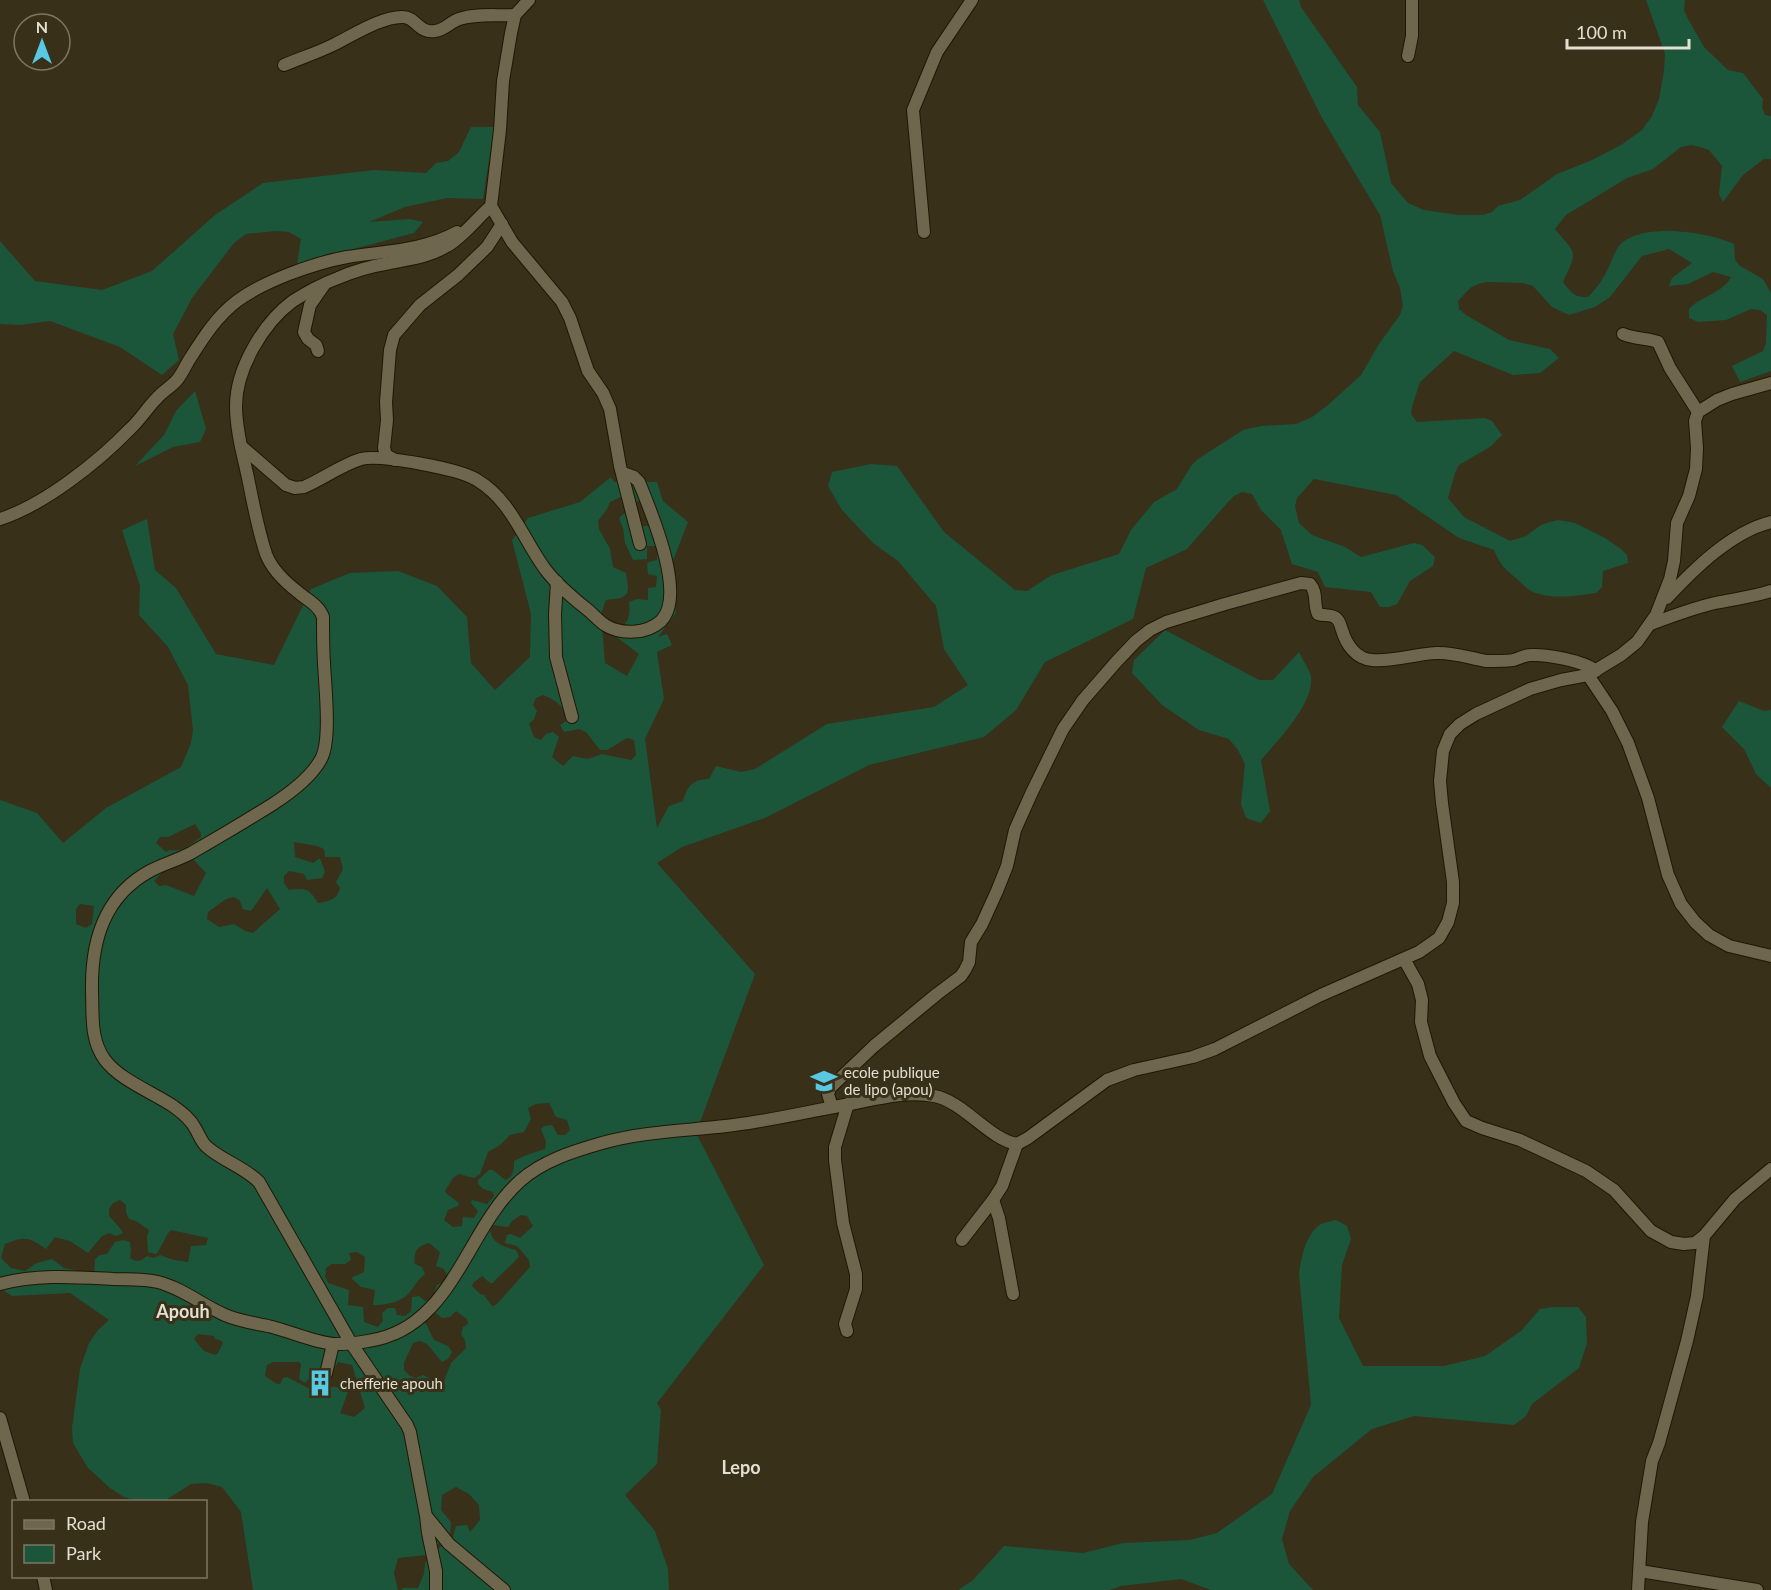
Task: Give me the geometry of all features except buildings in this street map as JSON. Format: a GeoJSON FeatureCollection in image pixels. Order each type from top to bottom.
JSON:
{"type":"FeatureCollection","features":[{"type":"Feature","properties":{"kind":"street"},"geometry":{"type":"LineString","coordinates":[[436,1590],[436,1570],[407,1425],[351,1343],[260,1182],[206,1146],[189,1118],[108,1063],[93,1034],[92,979],[100,929],[105,916],[122,892],[147,873],[189,854],[284,797],[308,775],[322,757],[325,747],[326,716],[323,617],[315,605],[276,572],[267,555],[241,446],[236,406],[239,380],[252,351],[270,324],[292,302],[324,284],[363,269],[436,252],[451,244],[490,207],[500,130],[503,81],[515,15],[530,0]]}},
{"type":"Feature","properties":{"kind":"street"},"geometry":{"type":"LineString","coordinates":[[924,232],[913,110],[937,52],[972,0]]}},
{"type":"Feature","properties":{"kind":"street"},"geometry":{"type":"LineString","coordinates":[[1408,56],[1413,36],[1412,0]]}},
{"type":"Feature","properties":{"kind":"street"},"geometry":{"type":"LineString","coordinates":[[284,64],[337,44],[358,31],[392,19],[404,17],[411,19],[419,28],[432,32],[443,29],[458,19],[515,15]]}},
{"type":"Feature","properties":{"kind":"street"},"geometry":{"type":"LineString","coordinates":[[490,207],[512,242],[562,302],[570,318],[588,371],[603,393],[610,409],[620,466],[640,544]]}},
{"type":"Feature","properties":{"kind":"street"},"geometry":{"type":"LineString","coordinates":[[0,519],[46,498],[118,441],[140,420],[154,400],[178,379],[207,330],[250,292],[309,267],[345,258],[410,249],[447,237],[473,223]]}},
{"type":"Feature","properties":{"kind":"street"},"geometry":{"type":"LineString","coordinates":[[395,460],[387,455],[384,448],[387,378],[393,339],[420,305],[458,275],[487,247],[502,225]]}},
{"type":"Feature","properties":{"kind":"street"},"geometry":{"type":"LineString","coordinates":[[318,351],[316,345],[308,339],[304,332],[310,305],[324,284]]}},
{"type":"Feature","properties":{"kind":"street"},"geometry":{"type":"LineString","coordinates":[[1623,334],[1632,338],[1658,342],[1670,368],[1698,412]]}},
{"type":"Feature","properties":{"kind":"street"},"geometry":{"type":"LineString","coordinates":[[962,1240],[993,1200],[1005,1179],[1017,1144],[1107,1080],[1134,1070],[1193,1057],[1215,1049],[1321,995],[1419,952],[1439,938],[1448,922],[1453,903],[1453,882],[1440,781],[1443,751],[1450,734],[1460,724],[1476,714],[1530,689],[1592,673],[1637,642],[1651,624],[1662,603],[1670,579],[1677,523],[1689,496],[1696,469],[1695,421],[1698,412],[1732,394],[1771,383]]}},
{"type":"Feature","properties":{"kind":"street"},"geometry":{"type":"LineString","coordinates":[[241,446],[286,485],[295,488],[304,487],[362,459],[377,458],[457,471],[477,479],[494,493],[512,515],[545,569],[557,582],[606,626],[638,632],[658,624],[666,616],[671,587],[661,541],[639,482],[634,477],[623,473]]}},
{"type":"Feature","properties":{"kind":"street"},"geometry":{"type":"LineString","coordinates":[[1662,603],[1707,557],[1748,531],[1771,522]]}},
{"type":"Feature","properties":{"kind":"street"},"geometry":{"type":"LineString","coordinates":[[557,582],[556,657],[572,717]]}},
{"type":"Feature","properties":{"kind":"street"},"geometry":{"type":"LineString","coordinates":[[832,1107],[828,1094],[830,1088],[874,1046],[937,993],[961,976],[965,970],[969,962],[971,942],[998,891],[1007,866],[1015,830],[1032,792],[1063,729],[1103,676],[1136,641],[1150,630],[1166,622],[1301,583],[1310,584],[1314,589],[1318,614],[1337,618],[1355,654],[1361,658],[1396,660],[1437,653],[1455,654],[1488,661],[1513,660],[1532,654],[1590,665],[1628,743],[1648,798],[1668,876],[1681,904],[1702,928],[1729,946],[1771,956]]}},
{"type":"Feature","properties":{"kind":"street"},"geometry":{"type":"LineString","coordinates":[[1651,624],[1679,613],[1771,591]]}},
{"type":"Feature","properties":{"kind":"street"},"geometry":{"type":"LineString","coordinates":[[1404,959],[1418,984],[1422,1000],[1421,1022],[1430,1056],[1466,1121],[1520,1140],[1586,1171],[1614,1190],[1652,1231],[1671,1242],[1695,1243],[1704,1236],[1735,1199],[1771,1169]]}},
{"type":"Feature","properties":{"kind":"street"},"geometry":{"type":"LineString","coordinates":[[0,1284],[20,1278],[38,1277],[157,1282],[177,1289],[228,1317],[244,1322],[333,1344],[372,1341],[400,1331],[431,1309],[450,1284],[479,1233],[521,1180],[550,1162],[588,1147],[630,1136],[752,1123],[848,1104],[909,1095],[938,1096],[1005,1140],[1017,1144]]}},
{"type":"Feature","properties":{"kind":"street"},"geometry":{"type":"LineString","coordinates":[[847,1330],[845,1324],[856,1289],[856,1274],[843,1223],[835,1154],[838,1135],[848,1104]]}},
{"type":"Feature","properties":{"kind":"street"},"geometry":{"type":"LineString","coordinates":[[993,1200],[999,1218],[1013,1294]]}},
{"type":"Feature","properties":{"kind":"street"},"geometry":{"type":"LineString","coordinates":[[1638,1590],[1642,1522],[1652,1461],[1687,1341],[1697,1296],[1704,1236]]}},
{"type":"Feature","properties":{"kind":"street"},"geometry":{"type":"LineString","coordinates":[[326,1374],[333,1344]]}},
{"type":"Feature","properties":{"kind":"street"},"geometry":{"type":"LineString","coordinates":[[0,1418],[23,1500]]}},
{"type":"Feature","properties":{"kind":"street"},"geometry":{"type":"LineString","coordinates":[[426,1516],[449,1544],[504,1590]]}},
{"type":"Feature","properties":{"kind":"street"},"geometry":{"type":"LineString","coordinates":[[1640,1571],[1757,1590]]}},
{"type":"Feature","properties":{"kind":"green space"},"geometry":{"type":"Polygon","coordinates":[[[1263,0],[1299,0],[1301,7],[1357,87],[1358,105],[1380,132],[1391,183],[1408,203],[1424,210],[1458,215],[1483,215],[1492,212],[1498,206],[1520,200],[1557,174],[1621,145],[1642,130],[1652,116],[1659,99],[1665,54],[1646,0],[1685,0],[1684,10],[1704,47],[1728,70],[1743,73],[1763,99],[1762,107],[1765,115],[1771,116],[1771,159],[1764,159],[1743,175],[1723,202],[1719,194],[1722,166],[1709,150],[1700,147],[1691,145],[1681,147],[1653,169],[1627,178],[1566,215],[1555,229],[1573,253],[1563,282],[1573,294],[1588,297],[1600,283],[1619,246],[1629,238],[1642,233],[1675,231],[1692,233],[1734,244],[1735,260],[1740,266],[1763,279],[1771,293],[1771,371],[1740,382],[1732,366],[1763,351],[1766,343],[1767,315],[1760,310],[1751,309],[1726,320],[1698,322],[1689,318],[1689,309],[1723,287],[1731,277],[1713,272],[1688,284],[1669,286],[1672,278],[1692,263],[1669,249],[1642,256],[1610,297],[1595,307],[1569,315],[1552,307],[1533,286],[1523,283],[1478,284],[1470,288],[1458,301],[1459,309],[1509,340],[1550,349],[1559,358],[1540,373],[1513,375],[1454,351],[1420,382],[1411,414],[1417,422],[1485,418],[1492,421],[1502,435],[1490,447],[1459,465],[1448,498],[1464,517],[1510,541],[1526,536],[1541,525],[1558,520],[1575,523],[1605,538],[1627,555],[1628,563],[1603,571],[1602,587],[1596,593],[1563,596],[1538,594],[1527,588],[1506,569],[1494,550],[1459,538],[1396,495],[1314,479],[1297,498],[1295,506],[1299,523],[1312,535],[1345,547],[1361,557],[1414,543],[1422,545],[1435,557],[1433,566],[1410,581],[1397,604],[1380,607],[1371,592],[1325,587],[1318,572],[1292,564],[1281,530],[1261,510],[1252,494],[1242,492],[1228,502],[1187,549],[1146,568],[1133,619],[1045,662],[1016,710],[984,737],[869,765],[765,818],[682,847],[657,863],[755,974],[696,1133],[764,1265],[657,1403],[661,1410],[657,1464],[625,1495],[655,1531],[668,1569],[669,1590],[402,1590],[403,1588],[418,1588],[424,1574],[425,1563],[431,1554],[453,1537],[456,1526],[467,1525],[470,1532],[480,1520],[479,1505],[469,1494],[456,1487],[442,1495],[441,1510],[451,1522],[450,1536],[426,1555],[398,1558],[394,1573],[398,1590],[253,1590],[241,1512],[222,1487],[207,1483],[191,1484],[166,1500],[134,1500],[110,1488],[88,1468],[73,1443],[72,1428],[80,1369],[89,1343],[109,1320],[70,1293],[12,1296],[0,1288],[0,800],[37,813],[63,843],[106,808],[181,767],[191,743],[193,730],[188,685],[168,647],[139,615],[140,586],[122,530],[147,519],[155,570],[176,588],[216,654],[274,665],[311,589],[350,573],[398,571],[437,586],[467,617],[471,663],[495,690],[530,657],[531,614],[512,540],[528,518],[580,502],[611,477],[614,482],[657,482],[663,501],[688,522],[669,571],[676,613],[658,637],[667,634],[672,645],[657,652],[664,699],[645,739],[657,828],[669,806],[683,801],[689,787],[695,782],[709,779],[716,766],[741,772],[755,769],[827,724],[934,707],[968,685],[944,649],[936,606],[898,561],[873,543],[842,510],[828,486],[832,472],[871,464],[897,466],[944,532],[1015,590],[1027,591],[1052,575],[1119,554],[1131,530],[1154,502],[1177,489],[1198,459],[1243,430],[1261,426],[1296,424],[1312,417],[1361,375],[1379,344],[1400,315],[1403,306],[1380,215],[1322,118],[1263,0]],[[623,496],[610,502],[598,521],[599,529],[610,549],[613,567],[626,573],[628,587],[627,594],[621,598],[606,600],[601,614],[605,663],[627,676],[639,654],[614,635],[627,621],[629,602],[637,599],[648,600],[648,588],[656,587],[657,576],[648,574],[647,564],[657,560],[657,546],[647,546],[647,559],[633,560],[625,543],[619,518],[629,509],[635,526],[649,526],[650,522],[643,501],[626,502],[623,496]],[[543,695],[536,698],[533,705],[537,711],[529,724],[534,737],[541,740],[546,734],[553,732],[559,737],[552,757],[563,766],[573,756],[588,759],[602,754],[631,760],[636,755],[634,740],[627,738],[607,750],[600,750],[586,732],[579,729],[564,732],[560,725],[566,721],[566,716],[559,705],[548,697],[543,695]],[[195,824],[168,837],[160,837],[156,843],[166,852],[186,847],[201,837],[201,833],[195,824]],[[294,842],[295,857],[313,863],[320,858],[325,872],[322,878],[307,880],[304,874],[289,871],[284,876],[284,883],[289,890],[306,890],[318,903],[326,902],[339,892],[340,888],[336,882],[343,869],[340,857],[325,857],[324,849],[294,842]],[[194,860],[163,871],[154,881],[159,886],[166,885],[194,896],[206,873],[194,860]],[[267,888],[251,911],[243,909],[240,901],[234,897],[226,899],[208,912],[207,919],[219,927],[234,924],[253,933],[280,909],[267,888]],[[80,904],[76,909],[76,924],[86,928],[92,924],[94,906],[80,904]],[[549,1103],[536,1104],[528,1108],[531,1119],[524,1132],[510,1135],[488,1152],[480,1174],[474,1178],[459,1174],[453,1178],[445,1191],[459,1203],[458,1206],[448,1210],[444,1220],[453,1227],[462,1226],[463,1217],[474,1218],[478,1211],[471,1203],[472,1200],[487,1204],[494,1196],[493,1192],[483,1189],[478,1184],[478,1180],[489,1170],[493,1170],[505,1180],[508,1179],[513,1172],[514,1161],[545,1149],[546,1142],[541,1129],[544,1126],[552,1125],[558,1135],[565,1135],[570,1130],[567,1120],[556,1117],[549,1103]],[[120,1200],[113,1203],[109,1209],[109,1216],[123,1233],[116,1236],[109,1233],[102,1236],[88,1253],[70,1241],[55,1237],[46,1249],[27,1239],[5,1244],[1,1258],[11,1268],[25,1271],[37,1263],[52,1259],[64,1268],[94,1274],[95,1259],[107,1254],[115,1242],[123,1240],[130,1242],[130,1258],[137,1261],[147,1256],[154,1258],[160,1255],[188,1262],[191,1246],[206,1245],[208,1238],[171,1230],[156,1254],[148,1252],[149,1230],[129,1219],[126,1205],[120,1200]],[[521,1215],[508,1227],[493,1225],[490,1231],[497,1242],[516,1250],[519,1256],[493,1283],[482,1276],[472,1286],[484,1295],[492,1306],[496,1305],[530,1267],[529,1260],[517,1246],[505,1243],[507,1235],[511,1234],[520,1238],[533,1226],[527,1216],[521,1215]],[[429,1243],[421,1246],[415,1253],[415,1264],[422,1267],[425,1274],[409,1293],[392,1303],[373,1305],[375,1290],[361,1287],[351,1278],[364,1272],[365,1257],[357,1252],[349,1253],[351,1260],[345,1264],[332,1264],[326,1268],[325,1276],[328,1283],[349,1290],[348,1305],[363,1307],[364,1322],[378,1327],[383,1321],[382,1313],[388,1308],[395,1308],[397,1315],[405,1316],[411,1311],[412,1297],[419,1296],[425,1301],[432,1299],[437,1285],[444,1282],[447,1275],[444,1269],[436,1266],[440,1252],[429,1243]],[[456,1311],[450,1317],[442,1318],[436,1313],[424,1320],[434,1340],[448,1346],[452,1352],[448,1359],[442,1362],[427,1344],[420,1341],[413,1343],[404,1363],[404,1370],[410,1376],[416,1378],[423,1375],[443,1384],[451,1363],[466,1348],[461,1334],[463,1327],[468,1324],[467,1319],[456,1311]],[[198,1334],[194,1339],[204,1351],[215,1355],[223,1343],[214,1336],[198,1334]],[[273,1362],[267,1365],[265,1376],[277,1384],[287,1377],[316,1392],[327,1393],[331,1387],[340,1387],[348,1392],[340,1413],[354,1417],[365,1408],[352,1365],[338,1362],[331,1375],[314,1373],[305,1383],[299,1379],[301,1364],[299,1362],[273,1362]]]}},
{"type":"Feature","properties":{"kind":"green space"},"geometry":{"type":"Polygon","coordinates":[[[471,127],[494,127],[483,199],[447,198],[405,207],[369,222],[410,219],[423,222],[414,233],[297,264],[301,239],[289,232],[246,234],[234,243],[192,298],[173,334],[179,360],[162,375],[120,347],[50,321],[20,325],[0,324],[0,241],[35,281],[102,290],[152,271],[215,215],[263,183],[374,170],[426,173],[436,163],[448,161],[459,152],[471,127]]]}},
{"type":"Feature","properties":{"kind":"green space"},"geometry":{"type":"Polygon","coordinates":[[[195,391],[206,429],[200,442],[173,447],[135,466],[164,435],[176,411],[195,391]]]}},
{"type":"Feature","properties":{"kind":"green space"},"geometry":{"type":"Polygon","coordinates":[[[1165,630],[1259,680],[1273,680],[1299,652],[1308,668],[1311,677],[1307,699],[1285,733],[1261,760],[1270,811],[1261,823],[1246,818],[1241,804],[1245,764],[1229,739],[1199,730],[1162,705],[1132,673],[1134,660],[1165,630]]]}},
{"type":"Feature","properties":{"kind":"green space"},"geometry":{"type":"Polygon","coordinates":[[[1739,701],[1764,711],[1771,710],[1771,788],[1756,774],[1744,749],[1722,727],[1739,701]]]}},
{"type":"Feature","properties":{"kind":"green space"},"geometry":{"type":"Polygon","coordinates":[[[1336,1220],[1347,1226],[1351,1239],[1342,1265],[1339,1318],[1363,1366],[1444,1366],[1485,1356],[1521,1331],[1540,1309],[1578,1307],[1586,1317],[1587,1343],[1579,1368],[1532,1404],[1526,1416],[1514,1425],[1414,1416],[1372,1429],[1313,1477],[1290,1511],[1282,1539],[1289,1564],[1313,1590],[1211,1590],[1181,1579],[1121,1586],[1109,1590],[958,1590],[972,1581],[1004,1546],[1083,1553],[1123,1543],[1190,1540],[1217,1533],[1272,1494],[1311,1405],[1299,1274],[1301,1261],[1305,1246],[1316,1228],[1323,1223],[1336,1220]]]}},
{"type":"Feature","properties":{"kind":"place","name":"ecole publique de lipo (apou)"},"geometry":{"type":"Point","coordinates":[824,1081]}},
{"type":"Feature","properties":{"kind":"place","name":"chefferie apouh"},"geometry":{"type":"Point","coordinates":[320,1383]}},
{"type":"Feature","properties":{"kind":"district","name":"Apouh"},"geometry":{"type":"Point","coordinates":[183,1311]}},
{"type":"Feature","properties":{"kind":"district","name":"Lepo"},"geometry":{"type":"Point","coordinates":[741,1467]}}]}
